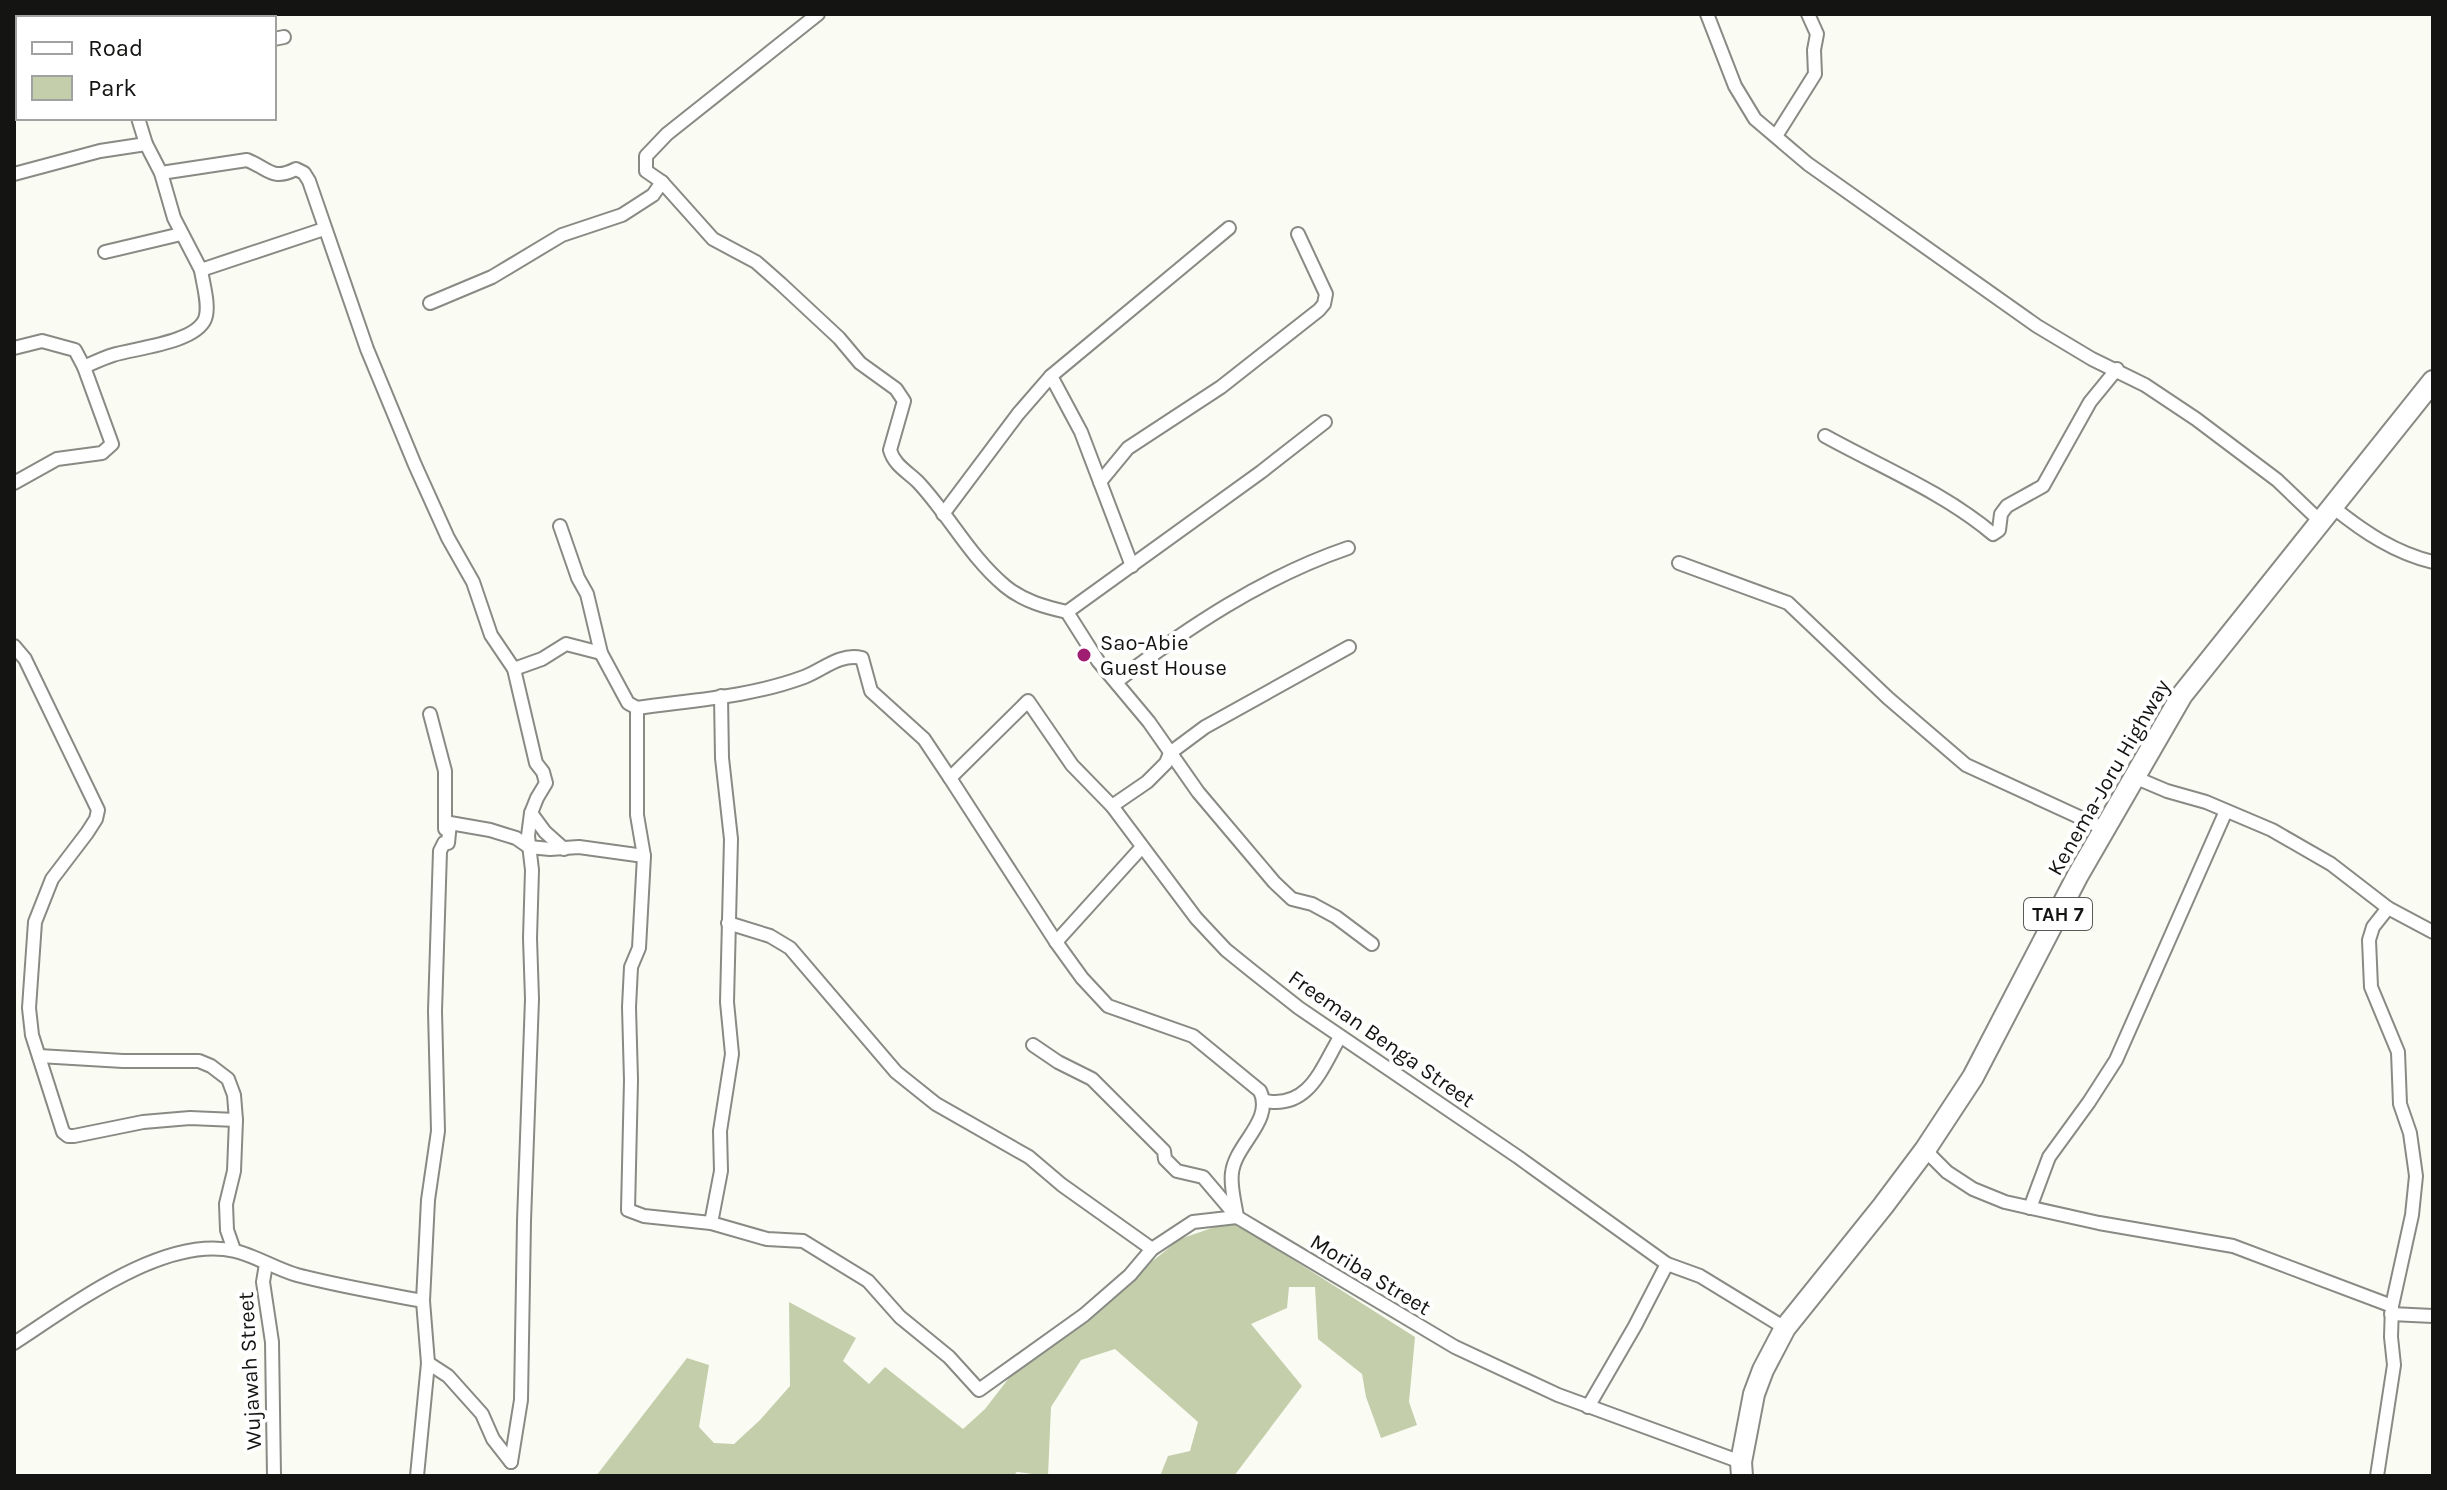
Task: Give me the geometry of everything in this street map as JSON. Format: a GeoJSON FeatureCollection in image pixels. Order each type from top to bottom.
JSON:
{"type":"FeatureCollection","features":[{"type":"Feature","properties":{"kind":"highway","name":"Kenema-Joru Highway"},"geometry":{"type":"LineString","coordinates":[[1741,1469],[1754,1394],[1785,1328],[1925,1150],[1992,1044],[2103,828],[2182,695],[2433,381]]}},
{"type":"Feature","properties":{"kind":"street"},"geometry":{"type":"LineString","coordinates":[[818,14],[654,146],[646,156],[646,171],[662,182],[713,239],[756,262],[839,338],[860,363],[896,389],[904,401],[890,450],[892,459],[919,483],[970,549],[1005,586],[1043,607],[1067,612],[1098,661],[1198,792],[1274,882],[1292,899],[1312,904],[1336,917],[1372,944]]}},
{"type":"Feature","properties":{"kind":"street"},"geometry":{"type":"LineString","coordinates":[[1707,14],[1735,86],[1755,119],[1842,190],[2037,326],[2092,359],[2117,369],[2196,419],[2328,515],[2432,561]]}},
{"type":"Feature","properties":{"kind":"street"},"geometry":{"type":"LineString","coordinates":[[1776,136],[1815,74],[1817,34],[1808,14]]}},
{"type":"Feature","properties":{"kind":"street"},"geometry":{"type":"LineString","coordinates":[[84,367],[112,355],[169,342],[202,324],[206,317],[201,270],[181,234],[161,173],[146,144],[139,120]]}},
{"type":"Feature","properties":{"kind":"street"},"geometry":{"type":"LineString","coordinates":[[14,174],[100,151],[146,144]]}},
{"type":"Feature","properties":{"kind":"street"},"geometry":{"type":"LineString","coordinates":[[161,173],[247,160],[272,175],[282,176],[296,169],[304,173],[367,349],[415,465],[448,538],[473,582],[491,635],[514,669],[536,763],[546,783],[531,813],[529,847],[532,870],[532,999],[521,1400],[511,1462],[493,1439],[482,1414],[448,1376],[428,1363]]}},
{"type":"Feature","properties":{"kind":"street"},"geometry":{"type":"LineString","coordinates":[[430,303],[492,277],[562,235],[622,215],[653,195],[662,182]]}},
{"type":"Feature","properties":{"kind":"street"},"geometry":{"type":"LineString","coordinates":[[943,514],[1018,414],[1051,376],[1229,228]]}},
{"type":"Feature","properties":{"kind":"street"},"geometry":{"type":"LineString","coordinates":[[201,270],[324,229]]}},
{"type":"Feature","properties":{"kind":"street"},"geometry":{"type":"LineString","coordinates":[[105,252],[181,234]]}},
{"type":"Feature","properties":{"kind":"street"},"geometry":{"type":"LineString","coordinates":[[1100,482],[1128,448],[1221,387],[1324,304],[1326,294],[1298,234]]}},
{"type":"Feature","properties":{"kind":"street"},"geometry":{"type":"LineString","coordinates":[[14,348],[42,341],[75,350],[112,447],[88,456],[57,459],[14,483]]}},
{"type":"Feature","properties":{"kind":"street"},"geometry":{"type":"LineString","coordinates":[[1825,436],[1944,499],[1993,534],[1999,530],[2001,514],[2007,506],[2043,486],[2090,402],[2117,369]]}},
{"type":"Feature","properties":{"kind":"street"},"geometry":{"type":"LineString","coordinates":[[1051,376],[1081,432],[1132,566]]}},
{"type":"Feature","properties":{"kind":"street"},"geometry":{"type":"LineString","coordinates":[[1067,612],[1325,422]]}},
{"type":"Feature","properties":{"kind":"street"},"geometry":{"type":"LineString","coordinates":[[560,526],[578,578],[587,594],[601,653],[628,703],[637,708],[749,693],[806,676],[847,657],[862,658],[871,691],[924,739],[1082,978],[1108,1006],[1193,1036],[1260,1091],[1265,1101],[1261,1115],[1237,1157],[1232,1173],[1237,1217],[1193,1222],[1152,1249],[1130,1275],[1084,1315],[979,1390],[933,1342],[900,1317],[868,1281],[803,1241],[767,1239],[711,1223],[644,1216],[628,1210],[631,967],[639,948],[644,856],[637,815],[637,708]]}},
{"type":"Feature","properties":{"kind":"street"},"geometry":{"type":"LineString","coordinates":[[1116,682],[1168,642],[1219,611],[1295,569],[1348,548]]}},
{"type":"Feature","properties":{"kind":"street"},"geometry":{"type":"LineString","coordinates":[[1679,563],[1788,603],[1888,698],[1966,765],[2103,828]]}},
{"type":"Feature","properties":{"kind":"street"},"geometry":{"type":"LineString","coordinates":[[514,669],[542,659],[566,644],[601,653]]}},
{"type":"Feature","properties":{"kind":"street"},"geometry":{"type":"LineString","coordinates":[[14,646],[25,659],[98,810],[87,833],[52,879],[35,922],[29,1008],[32,1035],[63,1132],[68,1136],[143,1122],[190,1118],[236,1120]]}},
{"type":"Feature","properties":{"kind":"street"},"geometry":{"type":"LineString","coordinates":[[1112,806],[1147,782],[1166,763],[1170,753],[1205,727],[1349,647]]}},
{"type":"Feature","properties":{"kind":"street"},"geometry":{"type":"LineString","coordinates":[[711,1223],[721,1171],[720,1131],[732,1054],[727,1002],[731,839],[722,758],[721,696]]}},
{"type":"Feature","properties":{"kind":"street","name":"Freeman Benga Street"},"geometry":{"type":"LineString","coordinates":[[950,778],[1028,701],[1072,765],[1112,806],[1196,918],[1226,950],[1299,1008],[1518,1157],[1667,1264],[1700,1276],[1785,1328]]}},
{"type":"Feature","properties":{"kind":"street"},"geometry":{"type":"LineString","coordinates":[[417,1476],[428,1363],[423,1301],[428,1200],[438,1131],[436,921],[440,851],[444,843],[447,808],[445,771],[430,714]]}},
{"type":"Feature","properties":{"kind":"street"},"geometry":{"type":"LineString","coordinates":[[2134,777],[2167,791],[2206,802],[2272,830],[2317,855],[2388,908],[2433,932]]}},
{"type":"Feature","properties":{"kind":"street"},"geometry":{"type":"LineString","coordinates":[[2030,1208],[2049,1157],[2116,1060],[2226,811]]}},
{"type":"Feature","properties":{"kind":"street"},"geometry":{"type":"LineString","coordinates":[[531,813],[545,832],[564,849]]}},
{"type":"Feature","properties":{"kind":"street"},"geometry":{"type":"LineString","coordinates":[[444,843],[448,843],[450,823],[490,830],[516,838],[529,847],[579,847],[644,856]]}},
{"type":"Feature","properties":{"kind":"street"},"geometry":{"type":"LineString","coordinates":[[1056,942],[1142,847]]}},
{"type":"Feature","properties":{"kind":"street"},"geometry":{"type":"LineString","coordinates":[[2377,1476],[2394,1365],[2392,1310],[2412,1215],[2416,1176],[2410,1133],[2400,1104],[2398,1052],[2371,987],[2369,940],[2373,927],[2388,908]]}},
{"type":"Feature","properties":{"kind":"street"},"geometry":{"type":"LineString","coordinates":[[728,923],[770,936],[790,948],[911,1086],[936,1104],[1029,1157],[1062,1185],[1152,1249]]}},
{"type":"Feature","properties":{"kind":"street"},"geometry":{"type":"LineString","coordinates":[[1265,1101],[1281,1104],[1300,1096],[1310,1087],[1340,1037]]}},
{"type":"Feature","properties":{"kind":"street","name":"Moriba Street"},"geometry":{"type":"LineString","coordinates":[[1033,1045],[1092,1079],[1164,1151],[1165,1159],[1177,1171],[1203,1177],[1237,1217],[1455,1347],[1496,1368],[1741,1469]]}},
{"type":"Feature","properties":{"kind":"street"},"geometry":{"type":"LineString","coordinates":[[39,1056],[199,1061],[228,1079],[234,1095],[236,1120],[234,1171],[226,1204],[227,1230],[234,1250]]}},
{"type":"Feature","properties":{"kind":"street"},"geometry":{"type":"LineString","coordinates":[[1925,1150],[1947,1172],[1973,1189],[2005,1202],[2099,1223],[2233,1246],[2392,1310],[2433,1316]]}},
{"type":"Feature","properties":{"kind":"street"},"geometry":{"type":"LineString","coordinates":[[14,1343],[120,1276],[158,1259],[199,1250],[234,1250],[297,1275],[423,1301]]}},
{"type":"Feature","properties":{"kind":"street","name":"Wujawah Street"},"geometry":{"type":"LineString","coordinates":[[266,1264],[263,1282],[272,1342],[274,1476]]}},
{"type":"Feature","properties":{"kind":"street"},"geometry":{"type":"LineString","coordinates":[[1588,1407],[1667,1264]]}},
{"type":"Feature","properties":{"kind":"green space"},"geometry":{"type":"Polygon","coordinates":[[[1232,1221],[1415,1337],[1409,1402],[1417,1425],[1381,1438],[1366,1397],[1362,1374],[1318,1339],[1315,1287],[1289,1287],[1287,1308],[1251,1324],[1302,1386],[1234,1476],[1160,1476],[1168,1456],[1190,1451],[1198,1422],[1115,1349],[1081,1360],[1051,1407],[1048,1476],[1017,1472],[1013,1476],[596,1476],[687,1358],[709,1365],[699,1427],[714,1443],[734,1444],[790,1386],[789,1302],[856,1338],[843,1361],[869,1384],[885,1367],[963,1429],[985,1409],[1012,1374],[1180,1239],[1232,1221]]]}},
{"type":"Feature","properties":{"kind":"place","name":"Sao-Abie Guest House"},"geometry":{"type":"Point","coordinates":[1084,655]}}]}
